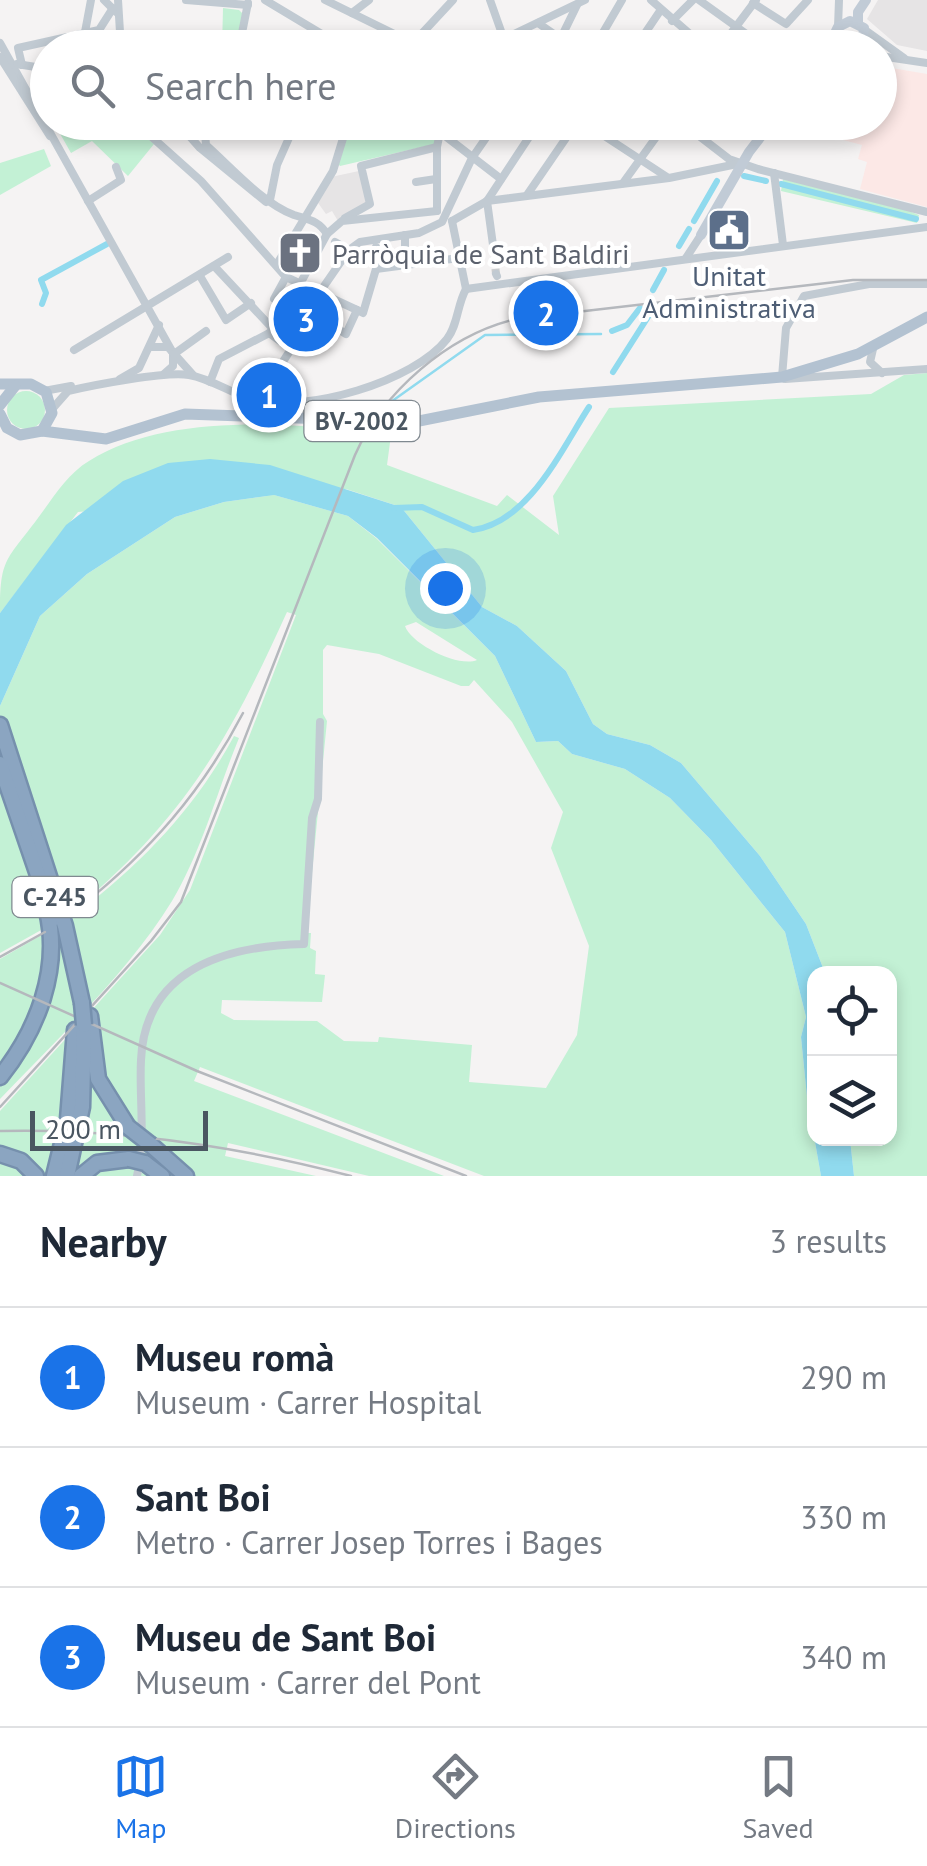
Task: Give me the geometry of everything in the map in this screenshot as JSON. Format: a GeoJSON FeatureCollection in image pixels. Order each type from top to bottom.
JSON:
{"type":"FeatureCollection","features":[{"type":"Feature","properties":{"kind":"highway","name":"C-245"},"geometry":{"type":"LineString","coordinates":[[0,725],[42,891],[83,1014],[68,1120],[54,1176]]}},
{"type":"Feature","properties":{"kind":"highway","name":"C-245"},"geometry":{"type":"LineString","coordinates":[[0,764],[18,798],[70,944],[83,1014],[82,1107],[67,1176]]}},
{"type":"Feature","properties":{"kind":"highway"},"geometry":{"type":"LineString","coordinates":[[0,1077],[29,1033],[49,973],[52,940],[42,891]]}},
{"type":"Feature","properties":{"kind":"highway"},"geometry":{"type":"LineString","coordinates":[[83,1014],[98,1079],[112,1107],[128,1127],[186,1176]]}},
{"type":"Feature","properties":{"kind":"highway"},"geometry":{"type":"LineString","coordinates":[[0,1154],[22,1161],[36,1176]]}},
{"type":"Feature","properties":{"kind":"highway"},"geometry":{"type":"LineString","coordinates":[[81,1176],[97,1163],[129,1159],[141,1169],[162,1176]]}},
{"type":"Feature","properties":{"kind":"main road","name":"BV-2002"},"geometry":{"type":"LineString","coordinates":[[42,430],[114,438],[178,414],[414,422],[539,397],[756,380],[782,376],[876,346],[927,317]]}},
{"type":"Feature","properties":{"kind":"main road"},"geometry":{"type":"LineString","coordinates":[[0,384],[31,384],[44,391],[66,435]]}},
{"type":"Feature","properties":{"kind":"main road"},"geometry":{"type":"LineString","coordinates":[[0,406],[15,386]]}},
{"type":"Feature","properties":{"kind":"main road"},"geometry":{"type":"LineString","coordinates":[[0,414],[15,434],[30,436],[42,430],[52,412]]}},
{"type":"Feature","properties":{"kind":"street"},"geometry":{"type":"LineString","coordinates":[[85,30],[92,0]]}},
{"type":"Feature","properties":{"kind":"street"},"geometry":{"type":"LineString","coordinates":[[100,30],[117,8],[104,0]]}},
{"type":"Feature","properties":{"kind":"street"},"geometry":{"type":"LineString","coordinates":[[186,0],[248,2],[243,30]]}},
{"type":"Feature","properties":{"kind":"street"},"geometry":{"type":"LineString","coordinates":[[265,0],[315,30]]}},
{"type":"Feature","properties":{"kind":"street"},"geometry":{"type":"LineString","coordinates":[[325,0],[388,30]]}},
{"type":"Feature","properties":{"kind":"street"},"geometry":{"type":"LineString","coordinates":[[352,13],[369,0]]}},
{"type":"Feature","properties":{"kind":"street"},"geometry":{"type":"LineString","coordinates":[[425,30],[453,0]]}},
{"type":"Feature","properties":{"kind":"street"},"geometry":{"type":"LineString","coordinates":[[490,0],[501,30]]}},
{"type":"Feature","properties":{"kind":"street"},"geometry":{"type":"LineString","coordinates":[[604,30],[622,0]]}},
{"type":"Feature","properties":{"kind":"street"},"geometry":{"type":"LineString","coordinates":[[650,0],[682,30]]}},
{"type":"Feature","properties":{"kind":"street"},"geometry":{"type":"LineString","coordinates":[[672,22],[696,0],[741,30]]}},
{"type":"Feature","properties":{"kind":"street"},"geometry":{"type":"LineString","coordinates":[[733,30],[754,2],[786,24],[808,0]]}},
{"type":"Feature","properties":{"kind":"street"},"geometry":{"type":"LineString","coordinates":[[860,30],[858,12],[866,0]]}},
{"type":"Feature","properties":{"kind":"street"},"geometry":{"type":"LineString","coordinates":[[527,30],[581,2]]}},
{"type":"Feature","properties":{"kind":"street"},"geometry":{"type":"LineString","coordinates":[[567,30],[581,2]]}},
{"type":"Feature","properties":{"kind":"street"},"geometry":{"type":"LineString","coordinates":[[840,2],[866,30]]}},
{"type":"Feature","properties":{"kind":"street"},"geometry":{"type":"LineString","coordinates":[[836,30],[840,2]]}},
{"type":"Feature","properties":{"kind":"street"},"geometry":{"type":"LineString","coordinates":[[647,30],[660,11]]}},
{"type":"Feature","properties":{"kind":"street"},"geometry":{"type":"LineString","coordinates":[[538,23],[545,30]]}},
{"type":"Feature","properties":{"kind":"street"},"geometry":{"type":"LineString","coordinates":[[851,30],[859,25]]}},
{"type":"Feature","properties":{"kind":"street"},"geometry":{"type":"LineString","coordinates":[[0,42],[17,64],[30,92]]}},
{"type":"Feature","properties":{"kind":"street"},"geometry":{"type":"LineString","coordinates":[[17,64],[18,48],[30,45]]}},
{"type":"Feature","properties":{"kind":"street"},"geometry":{"type":"LineString","coordinates":[[897,53],[904,58]]}},
{"type":"Feature","properties":{"kind":"street"},"geometry":{"type":"LineString","coordinates":[[897,57],[927,62]]}},
{"type":"Feature","properties":{"kind":"street"},"geometry":{"type":"LineString","coordinates":[[0,58],[30,109]]}},
{"type":"Feature","properties":{"kind":"street"},"geometry":{"type":"LineString","coordinates":[[17,64],[30,66]]}},
{"type":"Feature","properties":{"kind":"street"},"geometry":{"type":"LineString","coordinates":[[52,140],[56,144]]}},
{"type":"Feature","properties":{"kind":"street"},"geometry":{"type":"LineString","coordinates":[[54,140],[173,352],[192,375]]}},
{"type":"Feature","properties":{"kind":"street"},"geometry":{"type":"LineString","coordinates":[[155,140],[201,181],[286,277],[326,292],[363,313],[376,269],[376,247]]}},
{"type":"Feature","properties":{"kind":"street"},"geometry":{"type":"LineString","coordinates":[[196,140],[248,191],[321,224],[332,239]]}},
{"type":"Feature","properties":{"kind":"street"},"geometry":{"type":"LineString","coordinates":[[206,140],[206,145],[270,200],[300,216]]}},
{"type":"Feature","properties":{"kind":"street"},"geometry":{"type":"LineString","coordinates":[[270,200],[277,165],[288,140]]}},
{"type":"Feature","properties":{"kind":"street"},"geometry":{"type":"LineString","coordinates":[[277,264],[300,216],[333,171],[341,140]]}},
{"type":"Feature","properties":{"kind":"street"},"geometry":{"type":"LineString","coordinates":[[215,267],[271,331],[291,349],[307,351],[326,292],[349,250],[360,242],[405,235],[438,224],[438,140]]}},
{"type":"Feature","properties":{"kind":"street"},"geometry":{"type":"LineString","coordinates":[[454,140],[501,179]]}},
{"type":"Feature","properties":{"kind":"street"},"geometry":{"type":"LineString","coordinates":[[440,214],[484,140]]}},
{"type":"Feature","properties":{"kind":"street"},"geometry":{"type":"LineString","coordinates":[[492,245],[487,201],[528,140]]}},
{"type":"Feature","properties":{"kind":"street"},"geometry":{"type":"LineString","coordinates":[[527,195],[567,140]]}},
{"type":"Feature","properties":{"kind":"street"},"geometry":{"type":"LineString","coordinates":[[609,140],[668,178]]}},
{"type":"Feature","properties":{"kind":"street"},"geometry":{"type":"LineString","coordinates":[[623,184],[654,140]]}},
{"type":"Feature","properties":{"kind":"street"},"geometry":{"type":"LineString","coordinates":[[705,140],[742,163],[922,211],[924,224],[902,230]]}},
{"type":"Feature","properties":{"kind":"street"},"geometry":{"type":"LineString","coordinates":[[686,258],[759,140]]}},
{"type":"Feature","properties":{"kind":"street"},"geometry":{"type":"LineString","coordinates":[[301,281],[342,221],[370,204],[361,166],[437,147]]}},
{"type":"Feature","properties":{"kind":"street"},"geometry":{"type":"LineString","coordinates":[[452,221],[487,201],[668,178],[742,163]]}},
{"type":"Feature","properties":{"kind":"street"},"geometry":{"type":"LineString","coordinates":[[88,200],[124,178],[116,167]]}},
{"type":"Feature","properties":{"kind":"street"},"geometry":{"type":"LineString","coordinates":[[774,173],[783,245]]}},
{"type":"Feature","properties":{"kind":"street"},"geometry":{"type":"LineString","coordinates":[[416,182],[436,179]]}},
{"type":"Feature","properties":{"kind":"street"},"geometry":{"type":"LineString","coordinates":[[145,354],[145,366],[159,374],[192,375],[258,401],[346,394],[393,380],[446,340],[466,289],[452,221],[440,214],[342,221]]}},
{"type":"Feature","properties":{"kind":"street"},"geometry":{"type":"LineString","coordinates":[[466,289],[927,228]]}},
{"type":"Feature","properties":{"kind":"street"},"geometry":{"type":"LineString","coordinates":[[405,235],[406,266]]}},
{"type":"Feature","properties":{"kind":"street"},"geometry":{"type":"LineString","coordinates":[[701,235],[699,249],[708,255]]}},
{"type":"Feature","properties":{"kind":"street"},"geometry":{"type":"LineString","coordinates":[[74,350],[228,256]]}},
{"type":"Feature","properties":{"kind":"street"},"geometry":{"type":"LineString","coordinates":[[376,269],[459,258]]}},
{"type":"Feature","properties":{"kind":"street"},"geometry":{"type":"LineString","coordinates":[[200,276],[226,320],[249,304]]}},
{"type":"Feature","properties":{"kind":"street"},"geometry":{"type":"LineString","coordinates":[[274,299],[286,277]]}},
{"type":"Feature","properties":{"kind":"street"},"geometry":{"type":"LineString","coordinates":[[782,376],[786,328],[804,296],[870,284],[927,284]]}},
{"type":"Feature","properties":{"kind":"street"},"geometry":{"type":"LineString","coordinates":[[210,382],[219,359],[304,314],[311,301],[326,292]]}},
{"type":"Feature","properties":{"kind":"street"},"geometry":{"type":"LineString","coordinates":[[318,318],[346,334],[357,310]]}},
{"type":"Feature","properties":{"kind":"street"},"geometry":{"type":"LineString","coordinates":[[44,391],[131,376],[158,325]]}},
{"type":"Feature","properties":{"kind":"street"},"geometry":{"type":"LineString","coordinates":[[173,352],[206,331]]}},
{"type":"Feature","properties":{"kind":"street"},"geometry":{"type":"LineString","coordinates":[[145,354],[157,344],[173,352]]}},
{"type":"Feature","properties":{"kind":"street"},"geometry":{"type":"LineString","coordinates":[[876,346],[870,362],[882,373]]}},
{"type":"Feature","properties":{"kind":"street"},"geometry":{"type":"LineString","coordinates":[[258,401],[291,349]]}},
{"type":"Feature","properties":{"kind":"street"},"geometry":{"type":"LineString","coordinates":[[52,412],[68,391],[135,382],[159,374],[174,363],[173,352]]}},
{"type":"Feature","properties":{"kind":"street"},"geometry":{"type":"LineString","coordinates":[[756,380],[927,370]]}},
{"type":"Feature","properties":{"kind":"street"},"geometry":{"type":"LineString","coordinates":[[141,1169],[141,1057],[154,1006],[189,967],[273,945],[304,944],[312,818],[318,800],[320,722]]}},
{"type":"Feature","properties":{"kind":"shaded area"},"geometry":{"type":"Polygon","coordinates":[[[878,0],[927,0],[927,51],[897,45],[897,30],[880,30],[867,19],[878,0]]]}},
{"type":"Feature","properties":{"kind":"shaded area"},"geometry":{"type":"Polygon","coordinates":[[[897,69],[927,74],[927,207],[860,189],[867,162],[858,159],[862,145],[843,140],[897,140],[897,69]]]}},
{"type":"Feature","properties":{"kind":"shaded area"},"geometry":{"type":"Polygon","coordinates":[[[359,171],[368,204],[338,221],[332,211],[326,214],[316,200],[331,177],[359,171]]]}},
{"type":"Feature","properties":{"kind":"green space"},"geometry":{"type":"Polygon","coordinates":[[[223,8],[243,14],[239,30],[222,30],[223,8]]]}},
{"type":"Feature","properties":{"kind":"green space"},"geometry":{"type":"Polygon","coordinates":[[[64,140],[149,140],[154,144],[128,176],[92,141],[71,153],[64,140]]]}},
{"type":"Feature","properties":{"kind":"green space"},"geometry":{"type":"Polygon","coordinates":[[[345,140],[436,140],[435,144],[340,166],[337,163],[345,140]]]}},
{"type":"Feature","properties":{"kind":"green space"},"geometry":{"type":"Polygon","coordinates":[[[44,149],[51,166],[0,195],[0,163],[44,149]]]}},
{"type":"Feature","properties":{"kind":"green space"},"geometry":{"type":"Polygon","coordinates":[[[783,179],[909,211],[919,215],[917,223],[781,191],[783,179]]]}},
{"type":"Feature","properties":{"kind":"green space"},"geometry":{"type":"Polygon","coordinates":[[[927,373],[927,1176],[854,1176],[851,1146],[897,1146],[897,966],[822,966],[806,924],[760,856],[681,763],[650,745],[607,734],[593,724],[566,671],[517,626],[482,607],[401,507],[346,489],[78,512],[0,613],[1,581],[7,561],[67,479],[81,466],[121,445],[157,434],[236,425],[277,425],[391,435],[387,465],[497,506],[507,495],[559,535],[553,496],[609,408],[871,394],[904,375],[927,373]]]}},
{"type":"Feature","properties":{"kind":"green space"},"geometry":{"type":"Polygon","coordinates":[[[26,391],[39,397],[45,410],[39,423],[26,429],[13,423],[7,410],[13,397],[26,391]]]}},
{"type":"Feature","properties":{"kind":"green space"},"geometry":{"type":"Polygon","coordinates":[[[274,495],[348,516],[376,538],[495,656],[536,742],[558,741],[572,754],[625,769],[670,798],[711,840],[785,932],[806,1017],[801,1037],[807,1146],[816,1146],[821,1176],[484,1176],[200,1067],[194,1081],[444,1176],[369,1176],[228,1143],[225,1156],[316,1176],[0,1176],[0,1111],[160,935],[190,890],[296,615],[287,612],[224,737],[176,807],[148,841],[78,907],[81,910],[104,891],[167,831],[203,786],[234,736],[239,738],[208,821],[172,901],[113,980],[0,1099],[0,959],[45,933],[43,929],[0,953],[0,706],[40,616],[87,574],[175,517],[224,502],[274,495]],[[416,622],[405,626],[416,640],[448,658],[477,660],[416,622]],[[327,645],[323,650],[323,714],[327,721],[306,933],[311,933],[310,948],[316,951],[315,974],[325,975],[322,1002],[222,1000],[221,1013],[234,1020],[317,1021],[344,1041],[378,1042],[379,1037],[472,1045],[469,1082],[546,1088],[577,1035],[589,946],[551,848],[563,812],[512,722],[474,680],[469,686],[461,686],[379,654],[327,645]]]}},
{"type":"Feature","properties":{"kind":"water"},"geometry":{"type":"Polygon","coordinates":[[[210,459],[270,465],[401,507],[482,607],[517,626],[566,671],[593,724],[607,734],[650,745],[681,763],[760,856],[806,924],[822,966],[807,966],[807,1097],[801,1037],[806,1017],[785,932],[711,840],[670,798],[625,769],[572,754],[558,741],[536,742],[495,656],[377,538],[348,516],[274,495],[224,502],[175,517],[87,574],[40,616],[0,706],[0,613],[66,525],[123,481],[168,463],[210,459]]]}},
{"type":"Feature","properties":{"kind":"water"},"geometry":{"type":"Polygon","coordinates":[[[815,1146],[851,1146],[854,1176],[821,1176],[815,1146]]]}},
{"type":"Feature","properties":{"kind":"waterway"},"geometry":{"type":"LineString","coordinates":[[744,176],[766,181]]}},
{"type":"Feature","properties":{"kind":"waterway"},"geometry":{"type":"LineString","coordinates":[[694,221],[717,181]]}},
{"type":"Feature","properties":{"kind":"waterway"},"geometry":{"type":"LineString","coordinates":[[781,184],[916,219]]}},
{"type":"Feature","properties":{"kind":"waterway"},"geometry":{"type":"LineString","coordinates":[[679,246],[689,229]]}},
{"type":"Feature","properties":{"kind":"waterway"},"geometry":{"type":"LineString","coordinates":[[42,304],[46,293],[41,280],[107,244]]}},
{"type":"Feature","properties":{"kind":"waterway"},"geometry":{"type":"LineString","coordinates":[[653,290],[664,270]]}},
{"type":"Feature","properties":{"kind":"waterway"},"geometry":{"type":"LineString","coordinates":[[613,372],[655,306]]}},
{"type":"Feature","properties":{"kind":"waterway"},"geometry":{"type":"LineString","coordinates":[[612,331],[627,325],[640,308]]}},
{"type":"Feature","properties":{"kind":"waterway"},"geometry":{"type":"LineString","coordinates":[[319,408],[388,404],[485,335],[601,334]]}},
{"type":"Feature","properties":{"kind":"waterway"},"geometry":{"type":"LineString","coordinates":[[394,508],[422,507],[473,530],[493,524],[511,513],[542,482],[589,407]]}},
{"type":"Feature","properties":{"kind":"tunnel"},"geometry":{"type":"LineString","coordinates":[[493,245],[496,274]]}},
{"type":"Feature","properties":{"kind":"railway"},"geometry":{"type":"LineString","coordinates":[[0,1107],[151,941],[181,902],[355,455],[382,409],[420,369],[466,338],[516,319],[853,280],[927,280]]}},
{"type":"Feature","properties":{"kind":"railway"},"geometry":{"type":"LineString","coordinates":[[80,907],[129,865],[172,819],[210,769],[243,713]]}},
{"type":"Feature","properties":{"kind":"railway"},"geometry":{"type":"LineString","coordinates":[[0,957],[45,932]]}},
{"type":"Feature","properties":{"kind":"railway"},"geometry":{"type":"LineString","coordinates":[[0,983],[197,1071],[466,1176]]}},
{"type":"Feature","properties":{"kind":"railway"},"geometry":{"type":"LineString","coordinates":[[0,1131],[89,1133],[177,1141],[351,1176]]}},
{"type":"Feature","properties":{"kind":"place","name":"Unitat Administrativa"},"geometry":{"type":"Point","coordinates":[729,230]}},
{"type":"Feature","properties":{"kind":"place","name":"Parròquia de Sant Baldiri"},"geometry":{"type":"Point","coordinates":[300,253]}},
{"type":"Feature","properties":{"kind":"place","name":"Sant Boi"},"geometry":{"type":"Point","coordinates":[546,313]}},
{"type":"Feature","properties":{"kind":"place","name":"Museu de Sant Boi"},"geometry":{"type":"Point","coordinates":[306,319]}},
{"type":"Feature","properties":{"kind":"place","name":"Museu romà"},"geometry":{"type":"Point","coordinates":[269,395]}}]}
